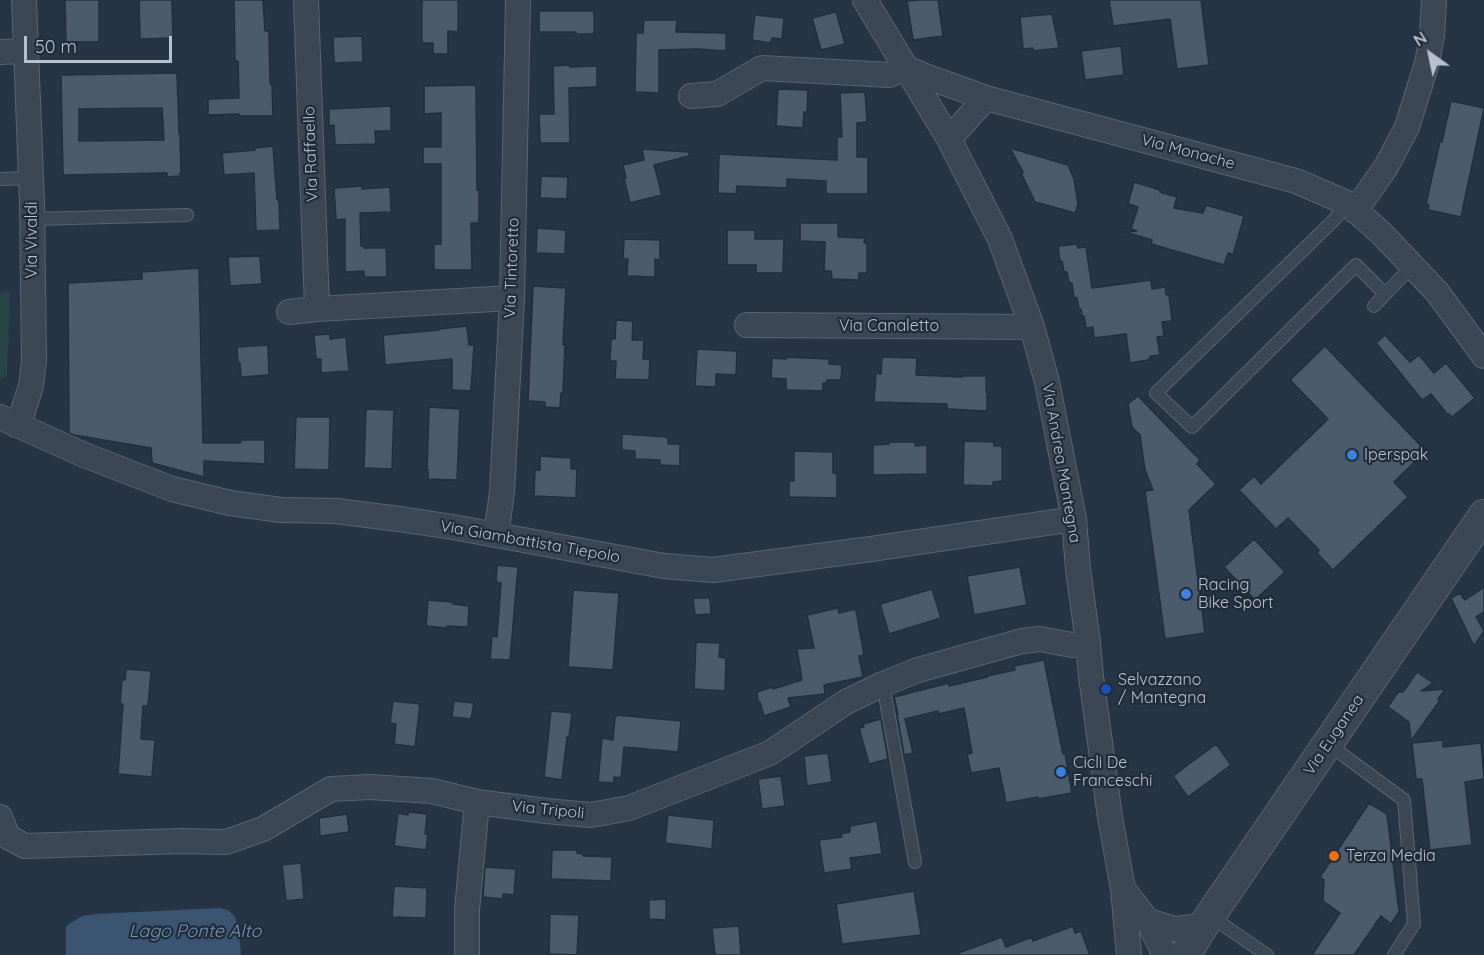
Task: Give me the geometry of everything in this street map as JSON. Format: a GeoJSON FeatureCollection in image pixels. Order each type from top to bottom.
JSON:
{"type":"FeatureCollection","features":[{"type":"Feature","properties":{"kind":"street","name":"Via Vivaldi"},"geometry":{"type":"LineString","coordinates":[[8,421],[23,411],[31,386],[34,361],[31,178],[24,0]]}},
{"type":"Feature","properties":{"kind":"street","name":"Via Raffaello"},"geometry":{"type":"LineString","coordinates":[[306,0],[317,309]]}},
{"type":"Feature","properties":{"kind":"street","name":"Via Tintoretto"},"geometry":{"type":"LineString","coordinates":[[496,535],[502,492],[512,298],[518,0]]}},
{"type":"Feature","properties":{"kind":"street"},"geometry":{"type":"LineString","coordinates":[[691,96],[717,94],[762,68],[890,75],[904,67],[865,0]]}},
{"type":"Feature","properties":{"kind":"street"},"geometry":{"type":"LineString","coordinates":[[1351,207],[1386,167],[1407,127],[1432,35],[1434,0]]}},
{"type":"Feature","properties":{"kind":"street"},"geometry":{"type":"LineString","coordinates":[[0,52],[25,51]]}},
{"type":"Feature","properties":{"kind":"street","name":"Via Monache"},"geometry":{"type":"LineString","coordinates":[[904,67],[986,98],[1296,181],[1351,207],[1382,234],[1437,292],[1484,356]]}},
{"type":"Feature","properties":{"kind":"street","name":"Via Andrea Mantegna"},"geometry":{"type":"LineString","coordinates":[[904,67],[949,139],[1000,239],[1032,327],[1047,382],[1074,519],[1091,676],[1123,889],[1129,955]]}},
{"type":"Feature","properties":{"kind":"street"},"geometry":{"type":"LineString","coordinates":[[949,139],[986,98]]}},
{"type":"Feature","properties":{"kind":"street"},"geometry":{"type":"LineString","coordinates":[[289,312],[512,298]]}},
{"type":"Feature","properties":{"kind":"street","name":"Via Canaletto"},"geometry":{"type":"LineString","coordinates":[[747,325],[1032,327]]}},
{"type":"Feature","properties":{"kind":"street","name":"Via Giambattista Tiepolo"},"geometry":{"type":"LineString","coordinates":[[8,421],[82,454],[172,489],[230,503],[281,510],[336,511],[421,522],[664,566],[713,570],[1074,519]]}},
{"type":"Feature","properties":{"kind":"street","name":"Via Euganea"},"geometry":{"type":"LineString","coordinates":[[1185,955],[1484,515]]}},
{"type":"Feature","properties":{"kind":"street","name":"Via Tripoli"},"geometry":{"type":"LineString","coordinates":[[0,817],[8,837],[25,846],[182,841],[226,842],[263,829],[331,789],[370,787],[432,791],[477,802],[591,815],[629,808],[770,753],[846,702],[918,670],[1022,641],[1040,639],[1072,645],[1088,643]]}},
{"type":"Feature","properties":{"kind":"street"},"geometry":{"type":"LineString","coordinates":[[467,955],[467,910],[477,802]]}},
{"type":"Feature","properties":{"kind":"street","name":"Via Andrea Mantegna"},"geometry":{"type":"LineString","coordinates":[[1123,889],[1148,921],[1165,955]]}},
{"type":"Feature","properties":{"kind":"street"},"geometry":{"type":"LineString","coordinates":[[1148,921],[1175,929],[1207,921]]}},
{"type":"Feature","properties":{"kind":"lane"},"geometry":{"type":"LineString","coordinates":[[0,179],[31,178]]}},
{"type":"Feature","properties":{"kind":"lane"},"geometry":{"type":"LineString","coordinates":[[1351,207],[1334,220],[1156,393],[1192,427],[1356,265],[1384,294]]}},
{"type":"Feature","properties":{"kind":"lane"},"geometry":{"type":"LineString","coordinates":[[32,219],[188,214]]}},
{"type":"Feature","properties":{"kind":"lane"},"geometry":{"type":"LineString","coordinates":[[1374,306],[1412,266]]}},
{"type":"Feature","properties":{"kind":"lane"},"geometry":{"type":"LineString","coordinates":[[883,684],[915,861]]}},
{"type":"Feature","properties":{"kind":"lane"},"geometry":{"type":"LineString","coordinates":[[1328,744],[1404,800],[1414,924],[1394,955]]}},
{"type":"Feature","properties":{"kind":"lane"},"geometry":{"type":"LineString","coordinates":[[1207,921],[1267,955]]}},
{"type":"Feature","properties":{"kind":"green space"},"geometry":{"type":"Polygon","coordinates":[[[10,292],[7,376],[0,379],[0,293],[10,292]]]}},
{"type":"Feature","properties":{"kind":"water","name":"Lago Ponte Alto"},"geometry":{"type":"Polygon","coordinates":[[[219,908],[228,910],[235,917],[239,930],[241,955],[66,955],[66,926],[82,916],[219,908]]]}},
{"type":"Feature","properties":{"kind":"building"},"geometry":{"type":"Polygon","coordinates":[[[65,0],[99,0],[99,42],[66,42],[65,0]]]}},
{"type":"Feature","properties":{"kind":"building"},"geometry":{"type":"Polygon","coordinates":[[[139,0],[172,0],[173,38],[140,39],[139,0]]]}},
{"type":"Feature","properties":{"kind":"building"},"geometry":{"type":"Polygon","coordinates":[[[234,0],[263,0],[265,31],[269,31],[273,116],[208,115],[208,99],[239,98],[238,61],[235,61],[234,0]]]}},
{"type":"Feature","properties":{"kind":"building"},"geometry":{"type":"Polygon","coordinates":[[[422,0],[458,0],[458,32],[448,31],[448,54],[433,54],[433,43],[422,43],[422,0]]]}},
{"type":"Feature","properties":{"kind":"building"},"geometry":{"type":"Polygon","coordinates":[[[938,0],[943,36],[913,40],[907,1],[938,0]]]}},
{"type":"Feature","properties":{"kind":"building"},"geometry":{"type":"Polygon","coordinates":[[[1109,0],[1201,0],[1209,65],[1177,69],[1170,19],[1113,26],[1109,0]]]}},
{"type":"Feature","properties":{"kind":"building"},"geometry":{"type":"Polygon","coordinates":[[[539,11],[594,11],[594,34],[539,32],[539,11]]]}},
{"type":"Feature","properties":{"kind":"building"},"geometry":{"type":"Polygon","coordinates":[[[836,12],[845,44],[821,50],[812,18],[836,12]]]}},
{"type":"Feature","properties":{"kind":"building"},"geometry":{"type":"Polygon","coordinates":[[[1052,14],[1059,48],[1033,51],[1033,48],[1023,49],[1020,17],[1052,14]]]}},
{"type":"Feature","properties":{"kind":"building"},"geometry":{"type":"Polygon","coordinates":[[[755,15],[784,18],[782,39],[772,38],[771,43],[752,40],[755,15]]]}},
{"type":"Feature","properties":{"kind":"building"},"geometry":{"type":"Polygon","coordinates":[[[644,20],[677,20],[676,32],[726,33],[726,51],[659,50],[659,93],[635,92],[636,33],[643,33],[644,20]]]}},
{"type":"Feature","properties":{"kind":"building"},"geometry":{"type":"Polygon","coordinates":[[[362,36],[363,62],[334,63],[333,37],[362,36]]]}},
{"type":"Feature","properties":{"kind":"building"},"geometry":{"type":"Polygon","coordinates":[[[1121,46],[1124,75],[1085,80],[1081,51],[1121,46]]]}},
{"type":"Feature","properties":{"kind":"building"},"geometry":{"type":"Polygon","coordinates":[[[569,65],[570,67],[597,66],[597,87],[569,88],[570,143],[540,143],[539,114],[554,114],[553,66],[569,65]]]}},
{"type":"Feature","properties":{"kind":"building"},"geometry":{"type":"Polygon","coordinates":[[[177,73],[180,176],[167,177],[167,173],[63,175],[61,75],[177,73]],[[162,108],[79,109],[79,141],[164,140],[162,108]]]}},
{"type":"Feature","properties":{"kind":"building"},"geometry":{"type":"Polygon","coordinates":[[[476,85],[479,223],[471,223],[472,270],[434,270],[434,244],[441,244],[441,164],[423,164],[423,147],[441,147],[441,113],[424,114],[424,86],[476,85]]]}},
{"type":"Feature","properties":{"kind":"building"},"geometry":{"type":"Polygon","coordinates":[[[778,89],[808,90],[807,112],[804,112],[803,128],[776,126],[778,89]]]}},
{"type":"Feature","properties":{"kind":"building"},"geometry":{"type":"Polygon","coordinates":[[[865,92],[867,122],[857,123],[857,157],[868,157],[868,194],[826,194],[826,181],[787,179],[787,188],[737,186],[736,194],[718,193],[719,154],[837,160],[837,137],[842,137],[840,93],[865,92]]]}},
{"type":"Feature","properties":{"kind":"building"},"geometry":{"type":"Polygon","coordinates":[[[1451,101],[1484,108],[1461,217],[1428,210],[1429,205],[1426,204],[1451,101]]]}},
{"type":"Feature","properties":{"kind":"building"},"geometry":{"type":"Polygon","coordinates":[[[391,106],[391,131],[375,131],[376,144],[335,145],[334,125],[329,126],[329,109],[391,106]]]}},
{"type":"Feature","properties":{"kind":"building"},"geometry":{"type":"Polygon","coordinates":[[[273,146],[280,230],[256,231],[254,173],[224,175],[222,153],[273,146]]]}},
{"type":"Feature","properties":{"kind":"building"},"geometry":{"type":"Polygon","coordinates":[[[1010,148],[1068,165],[1074,179],[1078,204],[1075,213],[1035,202],[1010,148]]]}},
{"type":"Feature","properties":{"kind":"building"},"geometry":{"type":"Polygon","coordinates":[[[642,149],[689,152],[689,156],[654,165],[662,195],[630,203],[623,165],[644,160],[642,149]]]}},
{"type":"Feature","properties":{"kind":"building"},"geometry":{"type":"Polygon","coordinates":[[[541,176],[568,177],[567,199],[540,198],[541,176]]]}},
{"type":"Feature","properties":{"kind":"building"},"geometry":{"type":"Polygon","coordinates":[[[1134,182],[1177,197],[1174,208],[1203,213],[1206,205],[1244,216],[1233,255],[1228,253],[1224,265],[1151,244],[1152,240],[1125,232],[1137,231],[1131,229],[1138,207],[1128,204],[1134,182]]]}},
{"type":"Feature","properties":{"kind":"building"},"geometry":{"type":"Polygon","coordinates":[[[362,186],[362,189],[390,187],[391,212],[360,213],[361,246],[386,248],[387,277],[364,277],[364,271],[345,272],[345,219],[336,220],[334,188],[362,186]]]}},
{"type":"Feature","properties":{"kind":"building"},"geometry":{"type":"Polygon","coordinates":[[[800,223],[838,223],[838,237],[865,238],[867,273],[859,273],[859,280],[832,279],[831,271],[824,271],[825,242],[800,241],[800,223]]]}},
{"type":"Feature","properties":{"kind":"building"},"geometry":{"type":"Polygon","coordinates":[[[537,228],[566,230],[565,254],[536,253],[537,228]]]}},
{"type":"Feature","properties":{"kind":"building"},"geometry":{"type":"Polygon","coordinates":[[[727,230],[755,230],[755,239],[784,239],[783,273],[756,273],[756,265],[727,265],[727,230]]]}},
{"type":"Feature","properties":{"kind":"building"},"geometry":{"type":"Polygon","coordinates":[[[624,239],[660,240],[660,260],[655,259],[655,277],[627,276],[628,259],[623,259],[624,239]]]}},
{"type":"Feature","properties":{"kind":"building"},"geometry":{"type":"Polygon","coordinates":[[[1077,244],[1078,248],[1086,247],[1092,288],[1151,280],[1152,289],[1165,287],[1166,295],[1169,295],[1172,321],[1162,322],[1164,336],[1157,337],[1160,355],[1130,363],[1126,334],[1094,338],[1093,327],[1086,328],[1077,298],[1074,298],[1072,283],[1069,283],[1067,272],[1064,272],[1062,261],[1060,262],[1058,246],[1077,244]]]}},
{"type":"Feature","properties":{"kind":"building"},"geometry":{"type":"Polygon","coordinates":[[[260,256],[262,284],[230,286],[228,257],[260,256]]]}},
{"type":"Feature","properties":{"kind":"building"},"geometry":{"type":"Polygon","coordinates":[[[199,268],[203,443],[265,440],[265,464],[204,461],[204,477],[152,463],[151,448],[69,433],[68,283],[142,279],[142,272],[199,268]]]}},
{"type":"Feature","properties":{"kind":"building"},"geometry":{"type":"Polygon","coordinates":[[[533,286],[566,288],[563,393],[561,393],[560,408],[545,407],[545,402],[528,401],[533,286]]]}},
{"type":"Feature","properties":{"kind":"building"},"geometry":{"type":"Polygon","coordinates":[[[616,320],[633,321],[632,340],[644,340],[643,359],[650,359],[649,380],[615,379],[616,361],[610,361],[611,339],[615,339],[616,320]]]}},
{"type":"Feature","properties":{"kind":"building"},"geometry":{"type":"Polygon","coordinates":[[[467,326],[469,345],[474,345],[471,391],[452,390],[452,359],[385,365],[383,335],[467,326]]]}},
{"type":"Feature","properties":{"kind":"building"},"geometry":{"type":"Polygon","coordinates":[[[330,334],[330,339],[346,337],[349,371],[321,373],[321,359],[316,359],[314,335],[330,334]]]}},
{"type":"Feature","properties":{"kind":"building"},"geometry":{"type":"Polygon","coordinates":[[[1385,335],[1410,362],[1419,355],[1434,373],[1446,363],[1475,398],[1452,417],[1431,394],[1422,400],[1376,343],[1385,335]]]}},
{"type":"Feature","properties":{"kind":"building"},"geometry":{"type":"Polygon","coordinates":[[[268,345],[269,375],[241,377],[237,347],[268,345]]]}},
{"type":"Feature","properties":{"kind":"building"},"geometry":{"type":"Polygon","coordinates":[[[1325,346],[1426,451],[1394,482],[1408,497],[1333,570],[1317,553],[1319,550],[1288,518],[1276,529],[1239,490],[1254,476],[1261,484],[1328,419],[1290,380],[1325,346]]]}},
{"type":"Feature","properties":{"kind":"building"},"geometry":{"type":"Polygon","coordinates":[[[697,349],[737,351],[736,375],[716,374],[716,387],[695,386],[697,349]]]}},
{"type":"Feature","properties":{"kind":"building"},"geometry":{"type":"Polygon","coordinates":[[[786,357],[829,359],[829,364],[842,365],[841,380],[827,380],[827,383],[823,383],[823,391],[786,390],[786,379],[771,378],[772,358],[786,359],[786,357]]]}},
{"type":"Feature","properties":{"kind":"building"},"geometry":{"type":"Polygon","coordinates":[[[882,357],[917,358],[916,375],[986,376],[987,411],[947,409],[947,404],[874,402],[876,373],[881,374],[882,357]]]}},
{"type":"Feature","properties":{"kind":"building"},"geometry":{"type":"Polygon","coordinates":[[[1138,396],[1200,460],[1197,464],[1216,484],[1189,510],[1205,633],[1165,639],[1145,491],[1153,490],[1145,470],[1140,435],[1132,427],[1128,404],[1138,396]]]}},
{"type":"Feature","properties":{"kind":"building"},"geometry":{"type":"Polygon","coordinates":[[[429,407],[460,409],[457,480],[428,479],[429,407]]]}},
{"type":"Feature","properties":{"kind":"building"},"geometry":{"type":"Polygon","coordinates":[[[366,409],[394,410],[392,469],[364,468],[366,409]]]}},
{"type":"Feature","properties":{"kind":"building"},"geometry":{"type":"Polygon","coordinates":[[[296,417],[330,417],[329,470],[294,469],[296,417]]]}},
{"type":"Feature","properties":{"kind":"building"},"geometry":{"type":"Polygon","coordinates":[[[622,434],[668,437],[668,444],[680,444],[680,466],[660,465],[660,460],[635,459],[635,451],[622,450],[622,434]]]}},
{"type":"Feature","properties":{"kind":"building"},"geometry":{"type":"Polygon","coordinates":[[[964,441],[994,442],[994,446],[1002,446],[1002,481],[993,482],[993,486],[963,485],[964,441]]]}},
{"type":"Feature","properties":{"kind":"building"},"geometry":{"type":"Polygon","coordinates":[[[889,442],[915,442],[915,446],[927,445],[927,474],[873,475],[873,445],[889,444],[889,442]]]}},
{"type":"Feature","properties":{"kind":"building"},"geometry":{"type":"Polygon","coordinates":[[[794,451],[833,452],[833,473],[837,474],[837,498],[789,497],[789,481],[794,481],[794,451]]]}},
{"type":"Feature","properties":{"kind":"building"},"geometry":{"type":"Polygon","coordinates":[[[540,456],[571,458],[571,469],[577,469],[576,498],[534,496],[535,470],[540,470],[540,456]]]}},
{"type":"Feature","properties":{"kind":"building"},"geometry":{"type":"Polygon","coordinates":[[[1254,539],[1285,572],[1255,600],[1224,567],[1254,539]]]}},
{"type":"Feature","properties":{"kind":"building"},"geometry":{"type":"Polygon","coordinates":[[[497,565],[518,567],[510,660],[490,659],[492,636],[497,637],[501,583],[496,582],[497,565]]]}},
{"type":"Feature","properties":{"kind":"building"},"geometry":{"type":"Polygon","coordinates":[[[1020,567],[1027,605],[974,615],[967,576],[1020,567]]]}},
{"type":"Feature","properties":{"kind":"building"},"geometry":{"type":"Polygon","coordinates":[[[1484,587],[1484,612],[1476,617],[1484,631],[1474,646],[1451,598],[1460,593],[1465,600],[1484,587]]]}},
{"type":"Feature","properties":{"kind":"building"},"geometry":{"type":"Polygon","coordinates":[[[932,589],[941,618],[889,634],[880,604],[932,589]]]}},
{"type":"Feature","properties":{"kind":"building"},"geometry":{"type":"Polygon","coordinates":[[[573,590],[619,593],[613,670],[568,667],[573,590]]]}},
{"type":"Feature","properties":{"kind":"building"},"geometry":{"type":"Polygon","coordinates":[[[693,598],[710,598],[711,614],[695,615],[693,598]]]}},
{"type":"Feature","properties":{"kind":"building"},"geometry":{"type":"Polygon","coordinates":[[[428,600],[469,606],[468,627],[426,626],[428,600]]]}},
{"type":"Feature","properties":{"kind":"building"},"geometry":{"type":"Polygon","coordinates":[[[838,608],[839,613],[855,609],[856,611],[864,655],[859,656],[863,677],[824,685],[825,694],[788,698],[791,707],[764,716],[760,702],[758,702],[757,692],[802,680],[797,649],[814,648],[807,615],[838,608]]]}},
{"type":"Feature","properties":{"kind":"building"},"geometry":{"type":"Polygon","coordinates":[[[696,642],[720,643],[719,657],[726,658],[725,691],[694,689],[696,642]]]}},
{"type":"Feature","properties":{"kind":"building"},"geometry":{"type":"Polygon","coordinates":[[[1044,660],[1072,793],[1006,803],[999,768],[971,773],[967,754],[972,753],[964,708],[939,714],[938,711],[905,719],[913,753],[904,755],[894,697],[949,683],[949,686],[987,677],[1015,670],[1014,666],[1044,660]]]}},
{"type":"Feature","properties":{"kind":"building"},"geometry":{"type":"Polygon","coordinates":[[[126,669],[151,671],[148,706],[143,706],[141,739],[155,740],[152,777],[118,774],[123,704],[120,704],[122,680],[125,680],[126,669]]]}},
{"type":"Feature","properties":{"kind":"building"},"geometry":{"type":"Polygon","coordinates":[[[1417,672],[1433,683],[1421,691],[1445,689],[1438,699],[1440,700],[1411,741],[1409,722],[1388,707],[1398,692],[1403,692],[1417,672]]]}},
{"type":"Feature","properties":{"kind":"building"},"geometry":{"type":"Polygon","coordinates":[[[393,701],[420,704],[415,747],[394,744],[396,724],[390,723],[393,701]]]}},
{"type":"Feature","properties":{"kind":"building"},"geometry":{"type":"Polygon","coordinates":[[[454,701],[474,703],[471,719],[452,717],[454,701]]]}},
{"type":"Feature","properties":{"kind":"building"},"geometry":{"type":"Polygon","coordinates":[[[551,711],[572,713],[562,780],[544,777],[551,711]]]}},
{"type":"Feature","properties":{"kind":"building"},"geometry":{"type":"Polygon","coordinates":[[[617,715],[681,721],[678,752],[624,747],[621,778],[614,777],[614,783],[598,782],[602,738],[613,740],[617,715]]]}},
{"type":"Feature","properties":{"kind":"building"},"geometry":{"type":"Polygon","coordinates":[[[881,719],[888,759],[869,764],[859,728],[864,727],[863,724],[881,719]]]}},
{"type":"Feature","properties":{"kind":"building"},"geometry":{"type":"Polygon","coordinates":[[[1443,740],[1443,747],[1481,743],[1484,779],[1465,782],[1472,845],[1430,850],[1422,779],[1416,779],[1412,743],[1443,740]]]}},
{"type":"Feature","properties":{"kind":"building"},"geometry":{"type":"Polygon","coordinates":[[[1216,744],[1231,765],[1188,797],[1173,776],[1216,744]]]}},
{"type":"Feature","properties":{"kind":"building"},"geometry":{"type":"Polygon","coordinates":[[[828,753],[832,782],[807,786],[804,756],[828,753]]]}},
{"type":"Feature","properties":{"kind":"building"},"geometry":{"type":"Polygon","coordinates":[[[781,776],[785,806],[762,809],[758,779],[781,776]]]}},
{"type":"Feature","properties":{"kind":"building"},"geometry":{"type":"Polygon","coordinates":[[[1369,803],[1387,814],[1399,912],[1391,924],[1381,916],[1354,955],[1312,955],[1340,913],[1323,901],[1324,880],[1320,877],[1369,803]]]}},
{"type":"Feature","properties":{"kind":"building"},"geometry":{"type":"Polygon","coordinates":[[[408,812],[427,814],[426,850],[394,846],[398,813],[408,815],[408,812]]]}},
{"type":"Feature","properties":{"kind":"building"},"geometry":{"type":"Polygon","coordinates":[[[347,814],[349,832],[320,836],[319,818],[347,814]]]}},
{"type":"Feature","properties":{"kind":"building"},"geometry":{"type":"Polygon","coordinates":[[[668,815],[714,820],[712,849],[665,843],[668,815]]]}},
{"type":"Feature","properties":{"kind":"building"},"geometry":{"type":"Polygon","coordinates":[[[877,821],[882,854],[850,858],[852,869],[824,873],[819,840],[842,837],[841,834],[850,832],[850,826],[877,821]]]}},
{"type":"Feature","properties":{"kind":"building"},"geometry":{"type":"Polygon","coordinates":[[[552,850],[577,850],[577,853],[583,856],[612,857],[611,881],[551,879],[552,850]]]}},
{"type":"Feature","properties":{"kind":"building"},"geometry":{"type":"Polygon","coordinates":[[[301,863],[304,899],[286,901],[282,865],[301,863]]]}},
{"type":"Feature","properties":{"kind":"building"},"geometry":{"type":"Polygon","coordinates":[[[485,867],[516,869],[514,895],[503,894],[503,899],[483,897],[485,867]]]}},
{"type":"Feature","properties":{"kind":"building"},"geometry":{"type":"Polygon","coordinates":[[[394,886],[427,888],[426,918],[392,917],[394,886]]]}},
{"type":"Feature","properties":{"kind":"building"},"geometry":{"type":"Polygon","coordinates":[[[914,891],[921,935],[842,944],[836,904],[914,891]]]}},
{"type":"Feature","properties":{"kind":"building"},"geometry":{"type":"Polygon","coordinates":[[[666,899],[666,920],[649,919],[649,900],[666,899]]]}},
{"type":"Feature","properties":{"kind":"building"},"geometry":{"type":"Polygon","coordinates":[[[550,914],[579,915],[577,955],[549,954],[550,914]]]}},
{"type":"Feature","properties":{"kind":"building"},"geometry":{"type":"Polygon","coordinates":[[[739,926],[741,955],[715,955],[712,928],[739,926]]]}},
{"type":"Feature","properties":{"kind":"building"},"geometry":{"type":"Polygon","coordinates":[[[1073,926],[1075,933],[1081,931],[1090,955],[958,955],[958,953],[1002,937],[1006,947],[1032,937],[1033,941],[1073,926]]]}},
{"type":"Feature","properties":{"kind":"place","name":"Iperspak"},"geometry":{"type":"Point","coordinates":[1352,455]}},
{"type":"Feature","properties":{"kind":"place","name":"Racing Bike Sport"},"geometry":{"type":"Point","coordinates":[1186,594]}},
{"type":"Feature","properties":{"kind":"place","name":"Selvazzano / Mantegna"},"geometry":{"type":"Point","coordinates":[1106,689]}},
{"type":"Feature","properties":{"kind":"place","name":"Cicli De Franceschi"},"geometry":{"type":"Point","coordinates":[1061,772]}},
{"type":"Feature","properties":{"kind":"place","name":"Terza Media"},"geometry":{"type":"Point","coordinates":[1334,856]}}]}
